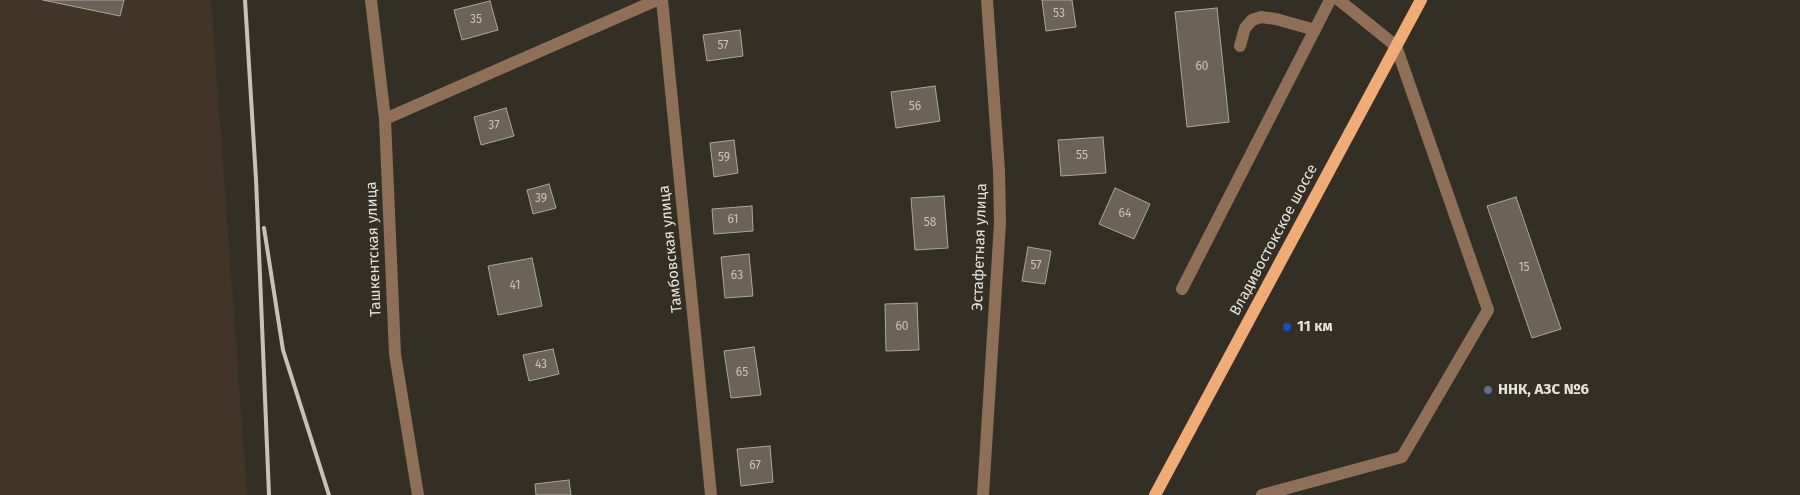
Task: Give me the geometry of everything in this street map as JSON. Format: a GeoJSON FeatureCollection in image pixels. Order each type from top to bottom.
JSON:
{"type":"FeatureCollection","features":[{"type":"Feature","properties":{"kind":"main road","name":"Владивостокское шоссе"},"geometry":{"type":"LineString","coordinates":[[1155,495],[1421,0]]}},
{"type":"Feature","properties":{"kind":"street","name":"Ташкентская улица"},"geometry":{"type":"LineString","coordinates":[[371,0],[385,119],[395,354],[418,495]]}},
{"type":"Feature","properties":{"kind":"street"},"geometry":{"type":"LineString","coordinates":[[385,119],[657,0]]}},
{"type":"Feature","properties":{"kind":"street","name":"Тамбовская улица"},"geometry":{"type":"LineString","coordinates":[[662,0],[711,495]]}},
{"type":"Feature","properties":{"kind":"street","name":"Эстафетная улица"},"geometry":{"type":"LineString","coordinates":[[983,495],[1000,223],[999,171],[987,0]]}},
{"type":"Feature","properties":{"kind":"street"},"geometry":{"type":"LineString","coordinates":[[1182,289],[1330,0]]}},
{"type":"Feature","properties":{"kind":"street"},"geometry":{"type":"LineString","coordinates":[[1262,495],[1402,457],[1488,310],[1396,46],[1339,0]]}},
{"type":"Feature","properties":{"kind":"street"},"geometry":{"type":"LineString","coordinates":[[1240,46],[1245,28],[1252,20],[1261,17],[1276,18],[1315,30]]}},
{"type":"Feature","properties":{"kind":"shaded area"},"geometry":{"type":"Polygon","coordinates":[[[0,0],[211,0],[247,495],[0,495],[0,0]]]}},
{"type":"Feature","properties":{"kind":"building"},"geometry":{"type":"Polygon","coordinates":[[[43,0],[124,0],[120,16],[43,0]]]}},
{"type":"Feature","properties":{"kind":"building"},"geometry":{"type":"Polygon","coordinates":[[[1042,0],[1072,0],[1076,27],[1046,31],[1042,0]]]}},
{"type":"Feature","properties":{"kind":"building"},"geometry":{"type":"Polygon","coordinates":[[[490,1],[498,30],[462,40],[454,10],[490,1]]]}},
{"type":"Feature","properties":{"kind":"building"},"geometry":{"type":"Polygon","coordinates":[[[1217,8],[1229,122],[1187,127],[1175,12],[1217,8]]]}},
{"type":"Feature","properties":{"kind":"building"},"geometry":{"type":"Polygon","coordinates":[[[740,30],[743,56],[707,61],[703,35],[740,30]]]}},
{"type":"Feature","properties":{"kind":"building"},"geometry":{"type":"Polygon","coordinates":[[[935,86],[940,121],[896,128],[891,92],[935,86]]]}},
{"type":"Feature","properties":{"kind":"building"},"geometry":{"type":"Polygon","coordinates":[[[506,108],[514,136],[481,145],[474,117],[506,108]]]}},
{"type":"Feature","properties":{"kind":"building"},"geometry":{"type":"Polygon","coordinates":[[[1103,137],[1106,173],[1061,176],[1058,140],[1103,137]]]}},
{"type":"Feature","properties":{"kind":"building"},"geometry":{"type":"Polygon","coordinates":[[[734,140],[738,173],[714,177],[710,143],[734,140]]]}},
{"type":"Feature","properties":{"kind":"building"},"geometry":{"type":"Polygon","coordinates":[[[549,184],[556,208],[533,214],[527,190],[549,184]]]}},
{"type":"Feature","properties":{"kind":"building"},"geometry":{"type":"Polygon","coordinates":[[[1115,188],[1150,204],[1134,239],[1099,224],[1115,188]]]}},
{"type":"Feature","properties":{"kind":"building"},"geometry":{"type":"Polygon","coordinates":[[[944,196],[948,248],[915,250],[911,198],[944,196]]]}},
{"type":"Feature","properties":{"kind":"building"},"geometry":{"type":"Polygon","coordinates":[[[1516,197],[1561,329],[1532,338],[1487,206],[1516,197]]]}},
{"type":"Feature","properties":{"kind":"building"},"geometry":{"type":"Polygon","coordinates":[[[752,206],[753,231],[714,234],[712,209],[752,206]]]}},
{"type":"Feature","properties":{"kind":"building"},"geometry":{"type":"Polygon","coordinates":[[[1028,247],[1051,251],[1045,284],[1022,281],[1028,247]]]}},
{"type":"Feature","properties":{"kind":"building"},"geometry":{"type":"Polygon","coordinates":[[[749,254],[753,296],[725,298],[721,257],[749,254]]]}},
{"type":"Feature","properties":{"kind":"building"},"geometry":{"type":"Polygon","coordinates":[[[532,258],[542,306],[498,315],[488,266],[532,258]]]}},
{"type":"Feature","properties":{"kind":"building"},"geometry":{"type":"Polygon","coordinates":[[[917,303],[919,350],[886,351],[885,304],[917,303]]]}},
{"type":"Feature","properties":{"kind":"building"},"geometry":{"type":"Polygon","coordinates":[[[754,347],[761,395],[731,398],[724,351],[754,347]]]}},
{"type":"Feature","properties":{"kind":"building"},"geometry":{"type":"Polygon","coordinates":[[[553,349],[559,374],[529,381],[523,355],[553,349]]]}},
{"type":"Feature","properties":{"kind":"building"},"geometry":{"type":"Polygon","coordinates":[[[770,446],[773,482],[741,486],[737,449],[770,446]]]}},
{"type":"Feature","properties":{"kind":"building"},"geometry":{"type":"Polygon","coordinates":[[[569,480],[571,495],[536,495],[535,484],[569,480]]]}},
{"type":"Feature","properties":{"kind":"railway"},"geometry":{"type":"LineString","coordinates":[[245,0],[256,179],[269,495]]}},
{"type":"Feature","properties":{"kind":"railway"},"geometry":{"type":"LineString","coordinates":[[264,228],[283,350],[329,495]]}},
{"type":"Feature","properties":{"kind":"place","name":"11 км"},"geometry":{"type":"Point","coordinates":[1287,327]}},
{"type":"Feature","properties":{"kind":"place","name":"ННК, АЗС №6"},"geometry":{"type":"Point","coordinates":[1488,390]}}]}
